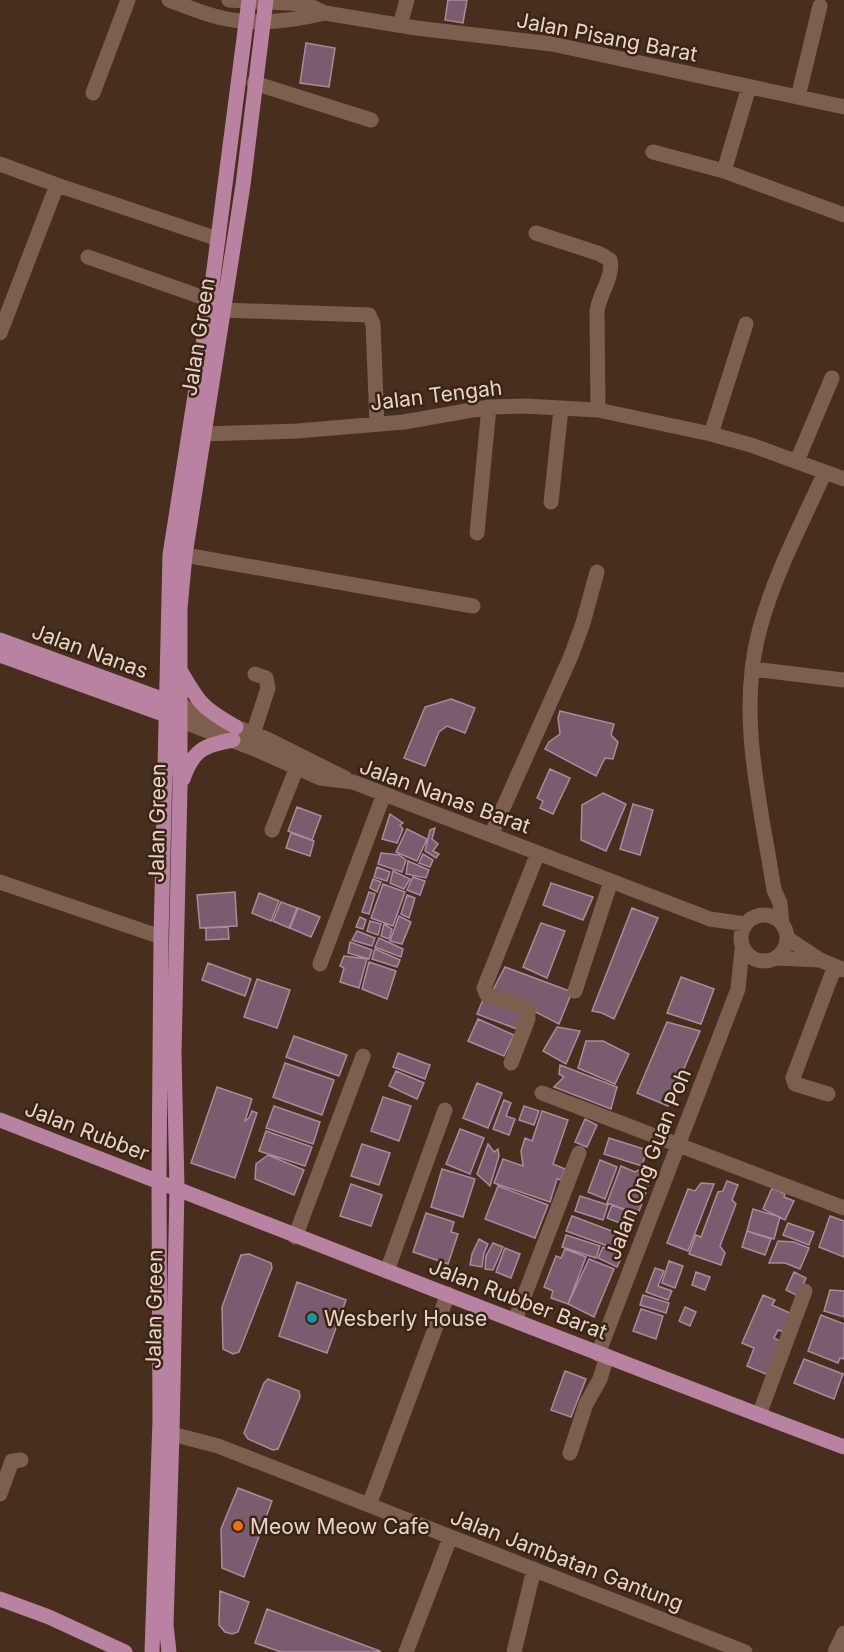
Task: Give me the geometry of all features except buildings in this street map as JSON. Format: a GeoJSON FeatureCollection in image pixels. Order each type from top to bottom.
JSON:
{"type":"FeatureCollection","features":[{"type":"Feature","properties":{"kind":"main road","name":"Jalan Green"},"geometry":{"type":"LineString","coordinates":[[169,1652],[166,1625],[177,1188],[174,1053],[180,788],[173,710],[170,555],[210,300],[249,1]]}},
{"type":"Feature","properties":{"kind":"main road","name":"Jalan Green"},"geometry":{"type":"LineString","coordinates":[[152,1652],[160,1420],[161,937],[173,710],[179,667],[180,608],[185,555],[243,185],[266,1]]}},
{"type":"Feature","properties":{"kind":"main road","name":"Jalan Nanas"},"geometry":{"type":"LineString","coordinates":[[0,640],[173,710]]}},
{"type":"Feature","properties":{"kind":"main road","name":"Jalan Nanas"},"geometry":{"type":"LineString","coordinates":[[0,655],[173,710]]}},
{"type":"Feature","properties":{"kind":"main road"},"geometry":{"type":"LineString","coordinates":[[179,667],[201,704],[235,734],[200,750],[190,761],[180,788]]}},
{"type":"Feature","properties":{"kind":"main road","name":"Jalan Rubber"},"geometry":{"type":"LineString","coordinates":[[0,1120],[177,1188]]}},
{"type":"Feature","properties":{"kind":"main road","name":"Jalan Rubber Barat"},"geometry":{"type":"LineString","coordinates":[[177,1188],[295,1237],[844,1447]]}},
{"type":"Feature","properties":{"kind":"main road"},"geometry":{"type":"LineString","coordinates":[[0,1599],[49,1617],[125,1652]]}},
{"type":"Feature","properties":{"kind":"street"},"geometry":{"type":"LineString","coordinates":[[93,93],[128,0]]}},
{"type":"Feature","properties":{"kind":"street"},"geometry":{"type":"LineString","coordinates":[[169,0],[219,17],[246,21],[306,18],[325,13]]}},
{"type":"Feature","properties":{"kind":"street"},"geometry":{"type":"LineString","coordinates":[[229,0],[306,4],[325,13]]}},
{"type":"Feature","properties":{"kind":"street"},"geometry":{"type":"LineString","coordinates":[[400,25],[407,0]]}},
{"type":"Feature","properties":{"kind":"street"},"geometry":{"type":"LineString","coordinates":[[798,97],[820,6]]}},
{"type":"Feature","properties":{"kind":"street","name":"Jalan Pisang Barat"},"geometry":{"type":"LineString","coordinates":[[325,13],[552,44],[844,107]]}},
{"type":"Feature","properties":{"kind":"street"},"geometry":{"type":"LineString","coordinates":[[254,83],[371,120]]}},
{"type":"Feature","properties":{"kind":"street"},"geometry":{"type":"LineString","coordinates":[[724,171],[749,87]]}},
{"type":"Feature","properties":{"kind":"street"},"geometry":{"type":"LineString","coordinates":[[653,152],[724,171],[844,215]]}},
{"type":"Feature","properties":{"kind":"street"},"geometry":{"type":"LineString","coordinates":[[0,164],[218,239]]}},
{"type":"Feature","properties":{"kind":"street"},"geometry":{"type":"LineString","coordinates":[[0,333],[57,185]]}},
{"type":"Feature","properties":{"kind":"street"},"geometry":{"type":"LineString","coordinates":[[536,233],[600,254],[610,260],[612,268],[598,300],[597,311],[598,410]]}},
{"type":"Feature","properties":{"kind":"street"},"geometry":{"type":"LineString","coordinates":[[88,257],[210,300]]}},
{"type":"Feature","properties":{"kind":"street"},"geometry":{"type":"LineString","coordinates":[[223,310],[369,315],[373,324],[377,424]]}},
{"type":"Feature","properties":{"kind":"street"},"geometry":{"type":"LineString","coordinates":[[711,434],[746,324]]}},
{"type":"Feature","properties":{"kind":"street"},"geometry":{"type":"LineString","coordinates":[[797,461],[832,378]]}},
{"type":"Feature","properties":{"kind":"street"},"geometry":{"type":"LineString","coordinates":[[477,533],[489,407]]}},
{"type":"Feature","properties":{"kind":"street","name":"Jalan Tengah"},"geometry":{"type":"LineString","coordinates":[[204,434],[297,431],[404,422],[489,407],[598,410],[711,434],[751,445],[844,479]]}},
{"type":"Feature","properties":{"kind":"street"},"geometry":{"type":"LineString","coordinates":[[551,502],[561,409]]}},
{"type":"Feature","properties":{"kind":"street"},"geometry":{"type":"LineString","coordinates":[[773,960],[782,953],[785,931],[780,903],[774,890],[751,741],[750,689],[759,630],[774,583],[825,472]]}},
{"type":"Feature","properties":{"kind":"street"},"geometry":{"type":"LineString","coordinates":[[185,555],[473,606]]}},
{"type":"Feature","properties":{"kind":"street"},"geometry":{"type":"LineString","coordinates":[[491,835],[571,656],[597,572]]}},
{"type":"Feature","properties":{"kind":"street"},"geometry":{"type":"LineString","coordinates":[[753,669],[844,680]]}},
{"type":"Feature","properties":{"kind":"street"},"geometry":{"type":"LineString","coordinates":[[253,734],[268,688],[266,678],[255,674]]}},
{"type":"Feature","properties":{"kind":"street"},"geometry":{"type":"LineString","coordinates":[[173,710],[235,734],[253,734],[353,782]]}},
{"type":"Feature","properties":{"kind":"street","name":"Jalan Nanas Barat"},"geometry":{"type":"LineString","coordinates":[[235,734],[320,778],[353,782],[710,919],[745,924]]}},
{"type":"Feature","properties":{"kind":"street"},"geometry":{"type":"LineString","coordinates":[[272,830],[297,767]]}},
{"type":"Feature","properties":{"kind":"street"},"geometry":{"type":"LineString","coordinates":[[320,964],[384,794]]}},
{"type":"Feature","properties":{"kind":"street"},"geometry":{"type":"LineString","coordinates":[[511,1063],[528,1019],[528,1010],[487,995],[484,988],[538,853]]}},
{"type":"Feature","properties":{"kind":"street"},"geometry":{"type":"LineString","coordinates":[[575,991],[611,881]]}},
{"type":"Feature","properties":{"kind":"street"},"geometry":{"type":"LineString","coordinates":[[0,882],[161,937]]}},
{"type":"Feature","properties":{"kind":"street"},"geometry":{"type":"LineString","coordinates":[[762,915],[774,890]]}},
{"type":"Feature","properties":{"kind":"street"},"geometry":{"type":"LineString","coordinates":[[820,960],[760,962],[752,959],[741,947],[741,930],[753,918],[762,915],[776,918],[785,931],[820,960],[840,968],[793,1078],[795,1084],[828,1095]]}},
{"type":"Feature","properties":{"kind":"street","name":"Jalan Nanas Barat"},"geometry":{"type":"LineString","coordinates":[[710,919],[741,947]]}},
{"type":"Feature","properties":{"kind":"street","name":"Jalan Ong Guan Poh"},"geometry":{"type":"LineString","coordinates":[[570,1453],[586,1404],[600,1379],[603,1355],[678,1145],[738,989],[741,947]]}},
{"type":"Feature","properties":{"kind":"street","name":"Jalan Ong Guan Poh"},"geometry":{"type":"LineString","coordinates":[[738,989],[773,960]]}},
{"type":"Feature","properties":{"kind":"street"},"geometry":{"type":"LineString","coordinates":[[295,1237],[363,1056]]}},
{"type":"Feature","properties":{"kind":"street"},"geometry":{"type":"LineString","coordinates":[[542,1093],[844,1208]]}},
{"type":"Feature","properties":{"kind":"street"},"geometry":{"type":"LineString","coordinates":[[387,1271],[445,1110]]}},
{"type":"Feature","properties":{"kind":"street"},"geometry":{"type":"LineString","coordinates":[[515,1320],[579,1153]]}},
{"type":"Feature","properties":{"kind":"street"},"geometry":{"type":"LineString","coordinates":[[759,1415],[805,1291]]}},
{"type":"Feature","properties":{"kind":"street"},"geometry":{"type":"LineString","coordinates":[[369,1505],[448,1294]]}},
{"type":"Feature","properties":{"kind":"street","name":"Jalan Jambatan Gantung"},"geometry":{"type":"LineString","coordinates":[[172,1434],[218,1446],[745,1652]]}},
{"type":"Feature","properties":{"kind":"street"},"geometry":{"type":"LineString","coordinates":[[0,1494],[12,1461],[21,1460]]}},
{"type":"Feature","properties":{"kind":"street"},"geometry":{"type":"LineString","coordinates":[[406,1652],[450,1538]]}},
{"type":"Feature","properties":{"kind":"street"},"geometry":{"type":"LineString","coordinates":[[514,1652],[534,1569]]}},
{"type":"Feature","properties":{"kind":"street"},"geometry":{"type":"LineString","coordinates":[[835,1652],[844,1633]]}},
{"type":"Feature","properties":{"kind":"place","name":"Wesberly House"},"geometry":{"type":"Point","coordinates":[312,1318]}},
{"type":"Feature","properties":{"kind":"place","name":"Meow Meow Cafe"},"geometry":{"type":"Point","coordinates":[238,1526]}}]}
